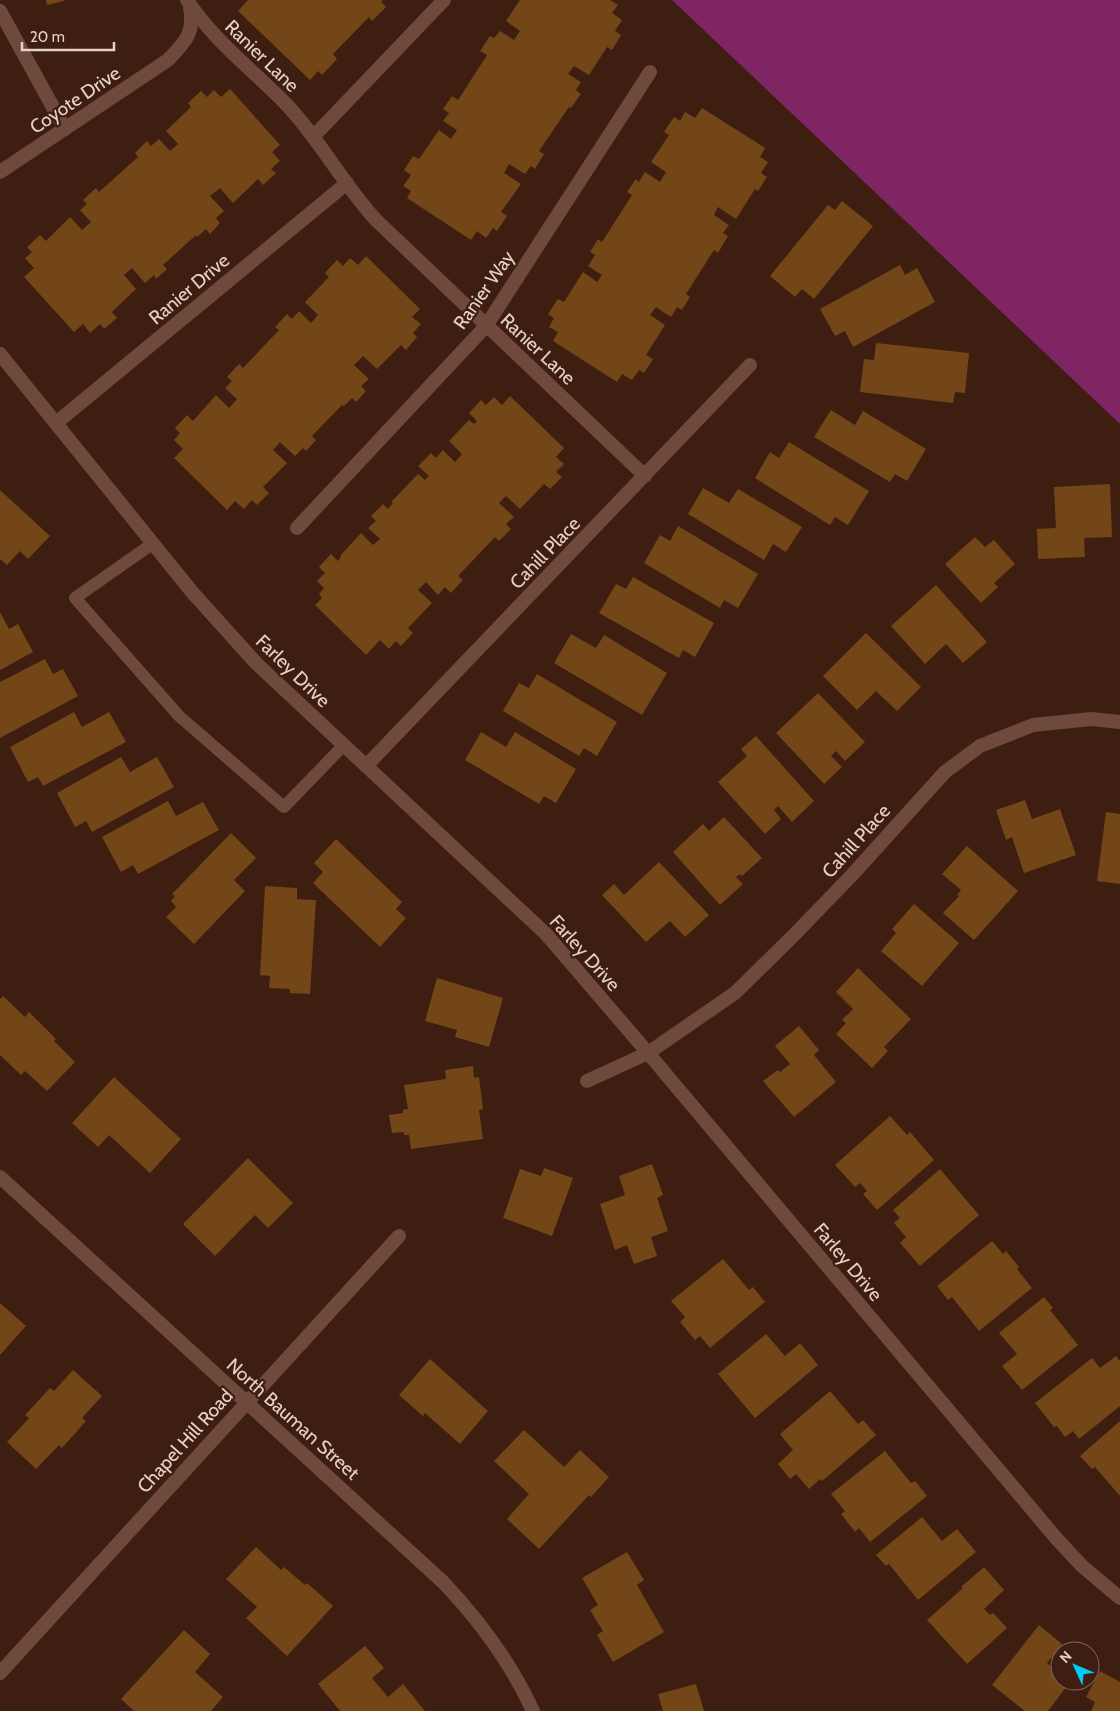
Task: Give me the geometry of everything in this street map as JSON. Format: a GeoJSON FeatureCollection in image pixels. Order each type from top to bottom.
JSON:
{"type":"FeatureCollection","features":[{"type":"Feature","properties":{"kind":"street"},"geometry":{"type":"LineString","coordinates":[[314,136],[444,0]]}},
{"type":"Feature","properties":{"kind":"street","name":"Ranier Lane"},"geometry":{"type":"LineString","coordinates":[[190,2],[210,31],[287,105],[314,136],[363,206],[376,220],[645,476]]}},
{"type":"Feature","properties":{"kind":"street","name":"Coyote Drive"},"geometry":{"type":"LineString","coordinates":[[0,172],[168,60],[190,35],[193,22],[190,2]]}},
{"type":"Feature","properties":{"kind":"street"},"geometry":{"type":"LineString","coordinates":[[0,12],[65,129]]}},
{"type":"Feature","properties":{"kind":"street","name":"Ranier Way"},"geometry":{"type":"LineString","coordinates":[[298,528],[486,326],[650,72]]}},
{"type":"Feature","properties":{"kind":"street","name":"Ranier Drive"},"geometry":{"type":"LineString","coordinates":[[56,423],[347,183]]}},
{"type":"Feature","properties":{"kind":"street","name":"Farley Drive"},"geometry":{"type":"LineString","coordinates":[[0,354],[152,544],[236,642],[343,746],[546,934],[1056,1538],[1082,1566],[1120,1598]]}},
{"type":"Feature","properties":{"kind":"street","name":"Cahill Place"},"geometry":{"type":"LineString","coordinates":[[366,766],[750,365]]}},
{"type":"Feature","properties":{"kind":"street","name":"Cahill Place"},"geometry":{"type":"LineString","coordinates":[[587,1081],[648,1053],[735,993],[845,882],[945,772],[980,746],[1034,725],[1091,719],[1120,722]]}},
{"type":"Feature","properties":{"kind":"street","name":"North Bauman Street"},"geometry":{"type":"LineString","coordinates":[[0,1178],[426,1566],[462,1603],[508,1663],[533,1711]]}},
{"type":"Feature","properties":{"kind":"street","name":"Chapel Hill Road"},"geometry":{"type":"LineString","coordinates":[[0,1673],[399,1236]]}},
{"type":"Feature","properties":{"kind":"lane"},"geometry":{"type":"LineString","coordinates":[[152,544],[75,598],[179,716],[284,807],[343,746]]}},
{"type":"Feature","properties":{"kind":"shaded area"},"geometry":{"type":"Polygon","coordinates":[[[672,0],[1120,0],[1120,424],[672,0]]]}},
{"type":"Feature","properties":{"kind":"building"},"geometry":{"type":"Polygon","coordinates":[[[46,0],[64,0],[64,1],[47,5],[46,0]]]}},
{"type":"Feature","properties":{"kind":"building"},"geometry":{"type":"Polygon","coordinates":[[[248,0],[383,0],[381,2],[386,7],[372,21],[369,17],[333,54],[337,59],[322,75],[318,71],[310,80],[238,11],[248,0]]]}},
{"type":"Feature","properties":{"kind":"building"},"geometry":{"type":"Polygon","coordinates":[[[520,0],[610,0],[618,5],[612,13],[622,20],[615,31],[621,35],[612,50],[607,47],[589,75],[574,66],[568,74],[581,82],[576,90],[581,94],[571,108],[569,107],[539,151],[544,154],[535,169],[531,166],[525,174],[509,164],[504,173],[521,184],[501,212],[507,216],[497,231],[493,228],[486,238],[477,231],[471,240],[407,198],[411,191],[403,186],[411,175],[404,170],[413,156],[419,159],[439,130],[451,139],[457,130],[443,121],[449,113],[443,109],[452,96],[458,100],[487,55],[480,51],[490,36],[494,38],[500,31],[514,40],[520,31],[506,21],[520,0]]]}},
{"type":"Feature","properties":{"kind":"building"},"geometry":{"type":"Polygon","coordinates":[[[230,89],[280,145],[272,152],[280,161],[271,169],[276,173],[263,185],[258,179],[233,203],[220,188],[210,196],[224,211],[216,218],[220,223],[210,234],[206,229],[197,237],[196,235],[163,265],[167,269],[156,279],[154,275],[145,283],[132,268],[124,275],[136,289],[112,312],[117,318],[104,329],[100,324],[90,333],[83,324],[74,332],[24,277],[34,268],[25,258],[32,252],[27,247],[40,235],[46,241],[70,217],[82,230],[91,222],[80,210],[87,204],[83,200],[96,188],[99,192],[138,157],[135,153],[147,141],[151,146],[159,139],[170,151],[178,144],[166,131],[191,107],[188,103],[201,91],[207,97],[214,90],[221,97],[230,89]]]}},
{"type":"Feature","properties":{"kind":"building"},"geometry":{"type":"Polygon","coordinates":[[[702,108],[765,148],[760,157],[768,162],[761,173],[767,177],[758,191],[755,189],[736,219],[718,207],[714,215],[729,225],[723,233],[728,236],[718,253],[714,250],[686,294],[690,297],[682,310],[677,307],[671,317],[656,307],[650,315],[665,325],[646,355],[653,359],[644,373],[639,370],[632,380],[622,374],[617,382],[553,341],[558,332],[549,327],[554,318],[548,314],[558,299],[564,302],[583,272],[597,282],[602,275],[588,266],[595,255],[590,252],[598,239],[602,242],[632,195],[627,192],[636,179],[639,182],[645,172],[660,182],[666,172],[651,162],[669,135],[664,132],[674,117],[680,121],[685,112],[695,118],[702,108]]]}},
{"type":"Feature","properties":{"kind":"building"},"geometry":{"type":"Polygon","coordinates":[[[842,201],[873,226],[814,299],[802,289],[795,297],[770,276],[828,205],[835,210],[842,201]]]}},
{"type":"Feature","properties":{"kind":"building"},"geometry":{"type":"Polygon","coordinates":[[[366,256],[420,309],[412,317],[421,324],[413,333],[417,337],[406,350],[401,345],[377,369],[363,356],[354,365],[369,379],[361,386],[366,391],[356,402],[352,398],[344,406],[342,405],[312,436],[316,440],[306,451],[303,448],[295,456],[280,442],[273,450],[287,463],[263,487],[269,493],[257,505],[252,500],[244,509],[235,501],[227,510],[174,458],[183,449],[174,440],[180,433],[175,428],[187,415],[193,421],[216,395],[229,408],[237,399],[225,388],[232,381],[227,377],[239,364],[243,368],[279,330],[275,327],[287,314],[292,319],[299,311],[311,323],[318,315],[305,302],[329,277],[325,273],[337,260],[343,266],[350,258],[358,265],[366,256]]]}},
{"type":"Feature","properties":{"kind":"building"},"geometry":{"type":"Polygon","coordinates":[[[900,265],[905,275],[917,268],[935,302],[853,347],[845,331],[835,336],[820,309],[900,265]]]}},
{"type":"Feature","properties":{"kind":"building"},"geometry":{"type":"Polygon","coordinates":[[[876,343],[969,353],[965,393],[955,392],[953,403],[860,392],[864,359],[874,360],[876,343]]]}},
{"type":"Feature","properties":{"kind":"building"},"geometry":{"type":"Polygon","coordinates":[[[510,396],[564,448],[556,457],[564,464],[556,472],[562,477],[550,489],[544,484],[520,509],[506,496],[499,503],[514,517],[506,524],[511,529],[499,541],[495,537],[458,576],[463,580],[451,593],[445,587],[438,595],[426,582],[418,590],[432,603],[408,628],[413,633],[401,646],[396,641],[389,649],[380,640],[366,655],[315,605],[322,598],[319,594],[324,588],[317,581],[325,573],[319,567],[331,554],[338,561],[340,556],[361,533],[373,545],[380,539],[368,528],[376,521],[371,516],[383,504],[388,509],[393,503],[391,502],[418,474],[425,480],[429,476],[418,466],[431,453],[436,458],[443,450],[455,462],[462,454],[449,441],[469,420],[474,424],[477,421],[469,413],[481,400],[486,405],[494,397],[502,405],[510,396]]]}},
{"type":"Feature","properties":{"kind":"building"},"geometry":{"type":"Polygon","coordinates":[[[831,410],[855,425],[863,411],[926,449],[907,481],[895,474],[890,482],[814,437],[831,410]]]}},
{"type":"Feature","properties":{"kind":"building"},"geometry":{"type":"Polygon","coordinates":[[[789,442],[869,491],[848,525],[835,517],[830,525],[755,478],[770,452],[779,458],[789,442]]]}},
{"type":"Feature","properties":{"kind":"building"},"geometry":{"type":"Polygon","coordinates":[[[1110,484],[1112,537],[1084,538],[1085,557],[1038,559],[1037,529],[1056,528],[1054,487],[1110,484]]]}},
{"type":"Feature","properties":{"kind":"building"},"geometry":{"type":"Polygon","coordinates":[[[703,488],[729,503],[738,489],[802,527],[786,552],[773,544],[764,560],[688,514],[703,488]]]}},
{"type":"Feature","properties":{"kind":"building"},"geometry":{"type":"Polygon","coordinates":[[[0,490],[50,536],[28,559],[20,551],[7,565],[0,559],[0,490]]]}},
{"type":"Feature","properties":{"kind":"building"},"geometry":{"type":"Polygon","coordinates":[[[678,526],[758,574],[738,608],[724,600],[720,608],[644,563],[660,535],[670,541],[678,526]]]}},
{"type":"Feature","properties":{"kind":"building"},"geometry":{"type":"Polygon","coordinates":[[[975,537],[985,547],[994,540],[1015,564],[994,583],[998,587],[981,603],[945,564],[975,537]]]}},
{"type":"Feature","properties":{"kind":"building"},"geometry":{"type":"Polygon","coordinates":[[[633,577],[714,623],[695,657],[683,650],[679,658],[599,613],[616,584],[626,589],[633,577]]]}},
{"type":"Feature","properties":{"kind":"building"},"geometry":{"type":"Polygon","coordinates":[[[936,585],[987,642],[963,663],[946,644],[925,664],[891,626],[936,585]]]}},
{"type":"Feature","properties":{"kind":"building"},"geometry":{"type":"Polygon","coordinates":[[[0,612],[9,629],[18,624],[33,652],[0,670],[0,612]]]}},
{"type":"Feature","properties":{"kind":"building"},"geometry":{"type":"Polygon","coordinates":[[[866,633],[921,687],[897,711],[876,691],[857,710],[823,676],[866,633]]]}},
{"type":"Feature","properties":{"kind":"building"},"geometry":{"type":"Polygon","coordinates":[[[571,634],[596,648],[604,635],[667,673],[642,715],[554,663],[571,634]]]}},
{"type":"Feature","properties":{"kind":"building"},"geometry":{"type":"Polygon","coordinates":[[[45,659],[53,674],[63,669],[78,696],[0,738],[0,682],[45,659]]]}},
{"type":"Feature","properties":{"kind":"building"},"geometry":{"type":"Polygon","coordinates":[[[537,674],[617,722],[597,756],[584,748],[579,756],[503,711],[519,683],[529,688],[537,674]]]}},
{"type":"Feature","properties":{"kind":"building"},"geometry":{"type":"Polygon","coordinates":[[[818,693],[865,742],[845,761],[836,751],[831,756],[842,767],[824,784],[776,733],[818,693]]]}},
{"type":"Feature","properties":{"kind":"building"},"geometry":{"type":"Polygon","coordinates":[[[74,712],[82,727],[109,712],[126,742],[43,786],[38,777],[28,782],[10,747],[74,712]]]}},
{"type":"Feature","properties":{"kind":"building"},"geometry":{"type":"Polygon","coordinates":[[[481,732],[506,747],[515,732],[576,769],[556,803],[544,796],[539,804],[465,760],[481,732]]]}},
{"type":"Feature","properties":{"kind":"building"},"geometry":{"type":"Polygon","coordinates":[[[756,736],[814,801],[792,822],[778,806],[774,810],[781,819],[765,834],[718,782],[747,756],[741,749],[756,736]]]}},
{"type":"Feature","properties":{"kind":"building"},"geometry":{"type":"Polygon","coordinates":[[[121,757],[130,772],[157,757],[174,787],[92,832],[86,821],[75,827],[57,793],[121,757]]]}},
{"type":"Feature","properties":{"kind":"building"},"geometry":{"type":"Polygon","coordinates":[[[1025,800],[1032,819],[1060,809],[1076,855],[1024,873],[1012,837],[1006,840],[996,810],[1025,800]]]}},
{"type":"Feature","properties":{"kind":"building"},"geometry":{"type":"Polygon","coordinates":[[[168,801],[176,816],[203,802],[219,830],[138,874],[133,865],[121,872],[102,837],[168,801]]]}},
{"type":"Feature","properties":{"kind":"building"},"geometry":{"type":"Polygon","coordinates":[[[1106,812],[1120,814],[1120,884],[1097,881],[1106,812]]]}},
{"type":"Feature","properties":{"kind":"building"},"geometry":{"type":"Polygon","coordinates":[[[724,817],[762,858],[742,876],[740,874],[736,877],[743,884],[720,905],[673,852],[703,824],[709,831],[724,817]]]}},
{"type":"Feature","properties":{"kind":"building"},"geometry":{"type":"Polygon","coordinates":[[[231,833],[256,858],[234,880],[245,891],[194,944],[166,917],[176,907],[171,901],[175,896],[172,894],[231,833]]]}},
{"type":"Feature","properties":{"kind":"building"},"geometry":{"type":"Polygon","coordinates":[[[336,839],[402,902],[396,909],[406,918],[380,947],[313,883],[323,872],[314,863],[336,839]]]}},
{"type":"Feature","properties":{"kind":"building"},"geometry":{"type":"Polygon","coordinates":[[[967,846],[1018,891],[974,940],[943,913],[959,896],[957,895],[961,890],[942,874],[967,846]]]}},
{"type":"Feature","properties":{"kind":"building"},"geometry":{"type":"Polygon","coordinates":[[[659,862],[709,915],[685,937],[670,921],[646,942],[602,895],[614,884],[624,895],[659,862]]]}},
{"type":"Feature","properties":{"kind":"building"},"geometry":{"type":"Polygon","coordinates":[[[265,886],[297,888],[297,899],[316,900],[310,994],[290,993],[290,989],[269,988],[270,976],[260,975],[265,886]]]}},
{"type":"Feature","properties":{"kind":"building"},"geometry":{"type":"Polygon","coordinates":[[[914,904],[959,943],[922,986],[881,951],[896,933],[892,929],[914,904]]]}},
{"type":"Feature","properties":{"kind":"building"},"geometry":{"type":"Polygon","coordinates":[[[858,968],[911,1019],[884,1047],[888,1051],[872,1068],[836,1034],[846,1023],[842,1020],[853,1009],[836,992],[858,968]]]}},
{"type":"Feature","properties":{"kind":"building"},"geometry":{"type":"Polygon","coordinates":[[[437,978],[503,998],[489,1047],[455,1037],[457,1030],[425,1021],[437,978]]]}},
{"type":"Feature","properties":{"kind":"building"},"geometry":{"type":"Polygon","coordinates":[[[3,996],[25,1017],[29,1012],[56,1039],[54,1041],[75,1062],[47,1091],[25,1071],[21,1075],[0,1055],[0,999],[3,996]]]}},
{"type":"Feature","properties":{"kind":"building"},"geometry":{"type":"Polygon","coordinates":[[[799,1026],[819,1050],[814,1055],[836,1082],[794,1117],[763,1081],[790,1064],[775,1046],[799,1026]]]}},
{"type":"Feature","properties":{"kind":"building"},"geometry":{"type":"Polygon","coordinates":[[[473,1066],[474,1078],[479,1077],[483,1109],[479,1110],[483,1139],[411,1149],[409,1135],[404,1135],[404,1132],[392,1133],[389,1115],[403,1113],[403,1110],[408,1109],[404,1085],[446,1079],[445,1070],[473,1066]]]}},
{"type":"Feature","properties":{"kind":"building"},"geometry":{"type":"Polygon","coordinates":[[[114,1077],[181,1139],[150,1173],[109,1135],[98,1147],[72,1123],[114,1077]]]}},
{"type":"Feature","properties":{"kind":"building"},"geometry":{"type":"Polygon","coordinates":[[[890,1116],[907,1135],[910,1132],[934,1160],[877,1210],[863,1194],[867,1191],[860,1183],[855,1187],[835,1165],[890,1116]]]}},
{"type":"Feature","properties":{"kind":"building"},"geometry":{"type":"Polygon","coordinates":[[[248,1158],[293,1203],[268,1228],[255,1215],[215,1256],[183,1224],[248,1158]]]}},
{"type":"Feature","properties":{"kind":"building"},"geometry":{"type":"Polygon","coordinates":[[[652,1164],[663,1195],[657,1198],[668,1231],[651,1237],[657,1256],[634,1264],[627,1245],[615,1250],[600,1204],[625,1195],[619,1176],[652,1164]]]}},
{"type":"Feature","properties":{"kind":"building"},"geometry":{"type":"Polygon","coordinates":[[[544,1168],[573,1178],[552,1236],[503,1218],[520,1169],[541,1176],[544,1168]]]}},
{"type":"Feature","properties":{"kind":"building"},"geometry":{"type":"Polygon","coordinates":[[[940,1169],[979,1215],[920,1266],[900,1243],[906,1237],[894,1223],[900,1218],[893,1210],[940,1169]]]}},
{"type":"Feature","properties":{"kind":"building"},"geometry":{"type":"Polygon","coordinates":[[[992,1241],[1003,1254],[1006,1251],[1032,1288],[979,1331],[952,1297],[948,1300],[937,1286],[992,1241]]]}},
{"type":"Feature","properties":{"kind":"building"},"geometry":{"type":"Polygon","coordinates":[[[723,1259],[749,1290],[753,1287],[765,1302],[710,1348],[700,1336],[695,1340],[680,1322],[685,1317],[671,1301],[723,1259]]]}},
{"type":"Feature","properties":{"kind":"building"},"geometry":{"type":"Polygon","coordinates":[[[1044,1297],[1053,1308],[1050,1310],[1078,1345],[1022,1390],[1002,1366],[1017,1354],[999,1333],[1044,1297]]]}},
{"type":"Feature","properties":{"kind":"building"},"geometry":{"type":"Polygon","coordinates":[[[0,1303],[26,1326],[0,1355],[0,1303]]]}},
{"type":"Feature","properties":{"kind":"building"},"geometry":{"type":"Polygon","coordinates":[[[766,1334],[785,1356],[800,1343],[818,1365],[755,1418],[718,1374],[766,1334]]]}},
{"type":"Feature","properties":{"kind":"building"},"geometry":{"type":"Polygon","coordinates":[[[1116,1356],[1120,1361],[1120,1406],[1079,1439],[1073,1431],[1065,1437],[1057,1426],[1054,1427],[1035,1403],[1092,1358],[1100,1368],[1116,1356]]]}},
{"type":"Feature","properties":{"kind":"building"},"geometry":{"type":"Polygon","coordinates":[[[430,1359],[488,1411],[460,1444],[425,1413],[423,1416],[399,1395],[430,1359]]]}},
{"type":"Feature","properties":{"kind":"building"},"geometry":{"type":"Polygon","coordinates":[[[73,1370],[102,1396],[82,1418],[86,1421],[62,1448],[59,1445],[36,1469],[7,1442],[29,1418],[25,1415],[50,1388],[54,1391],[73,1370]]]}},
{"type":"Feature","properties":{"kind":"building"},"geometry":{"type":"Polygon","coordinates":[[[830,1391],[858,1424],[863,1420],[876,1435],[822,1481],[820,1479],[809,1489],[796,1474],[790,1479],[778,1464],[793,1450],[780,1434],[830,1391]]]}},
{"type":"Feature","properties":{"kind":"building"},"geometry":{"type":"Polygon","coordinates":[[[1120,1421],[1120,1496],[1095,1467],[1092,1469],[1080,1456],[1120,1421]]]}},
{"type":"Feature","properties":{"kind":"building"},"geometry":{"type":"Polygon","coordinates":[[[524,1430],[564,1467],[580,1450],[609,1477],[591,1497],[589,1495],[539,1549],[507,1519],[529,1494],[494,1461],[524,1430]]]}},
{"type":"Feature","properties":{"kind":"building"},"geometry":{"type":"Polygon","coordinates":[[[885,1451],[911,1483],[915,1481],[927,1496],[870,1542],[859,1528],[855,1532],[841,1514],[845,1511],[831,1494],[885,1451]]]}},
{"type":"Feature","properties":{"kind":"building"},"geometry":{"type":"Polygon","coordinates":[[[922,1517],[942,1541],[957,1529],[976,1552],[918,1600],[889,1564],[886,1566],[876,1555],[922,1517]]]}},
{"type":"Feature","properties":{"kind":"building"},"geometry":{"type":"Polygon","coordinates":[[[256,1547],[281,1570],[284,1567],[305,1585],[307,1583],[333,1606],[287,1656],[246,1618],[257,1607],[226,1579],[256,1547]]]}},
{"type":"Feature","properties":{"kind":"building"},"geometry":{"type":"Polygon","coordinates":[[[627,1552],[644,1580],[637,1585],[664,1632],[613,1662],[597,1635],[603,1631],[590,1610],[598,1605],[582,1578],[627,1552]]]}},
{"type":"Feature","properties":{"kind":"building"},"geometry":{"type":"Polygon","coordinates":[[[984,1567],[1004,1590],[984,1609],[990,1615],[993,1613],[1007,1628],[967,1664],[927,1620],[984,1567]]]}},
{"type":"Feature","properties":{"kind":"building"},"geometry":{"type":"Polygon","coordinates":[[[1039,1625],[1058,1641],[1050,1641],[1050,1659],[1047,1663],[1050,1666],[1050,1691],[1063,1691],[1048,1711],[1025,1711],[992,1685],[1039,1625]]]}},
{"type":"Feature","properties":{"kind":"building"},"geometry":{"type":"Polygon","coordinates":[[[184,1630],[210,1654],[195,1672],[223,1697],[211,1711],[134,1711],[121,1699],[184,1630]]]}},
{"type":"Feature","properties":{"kind":"building"},"geometry":{"type":"Polygon","coordinates":[[[365,1646],[384,1668],[372,1678],[388,1697],[403,1684],[425,1711],[340,1711],[318,1684],[365,1646]]]}},
{"type":"Feature","properties":{"kind":"building"},"geometry":{"type":"Polygon","coordinates":[[[1100,1671],[1120,1682],[1120,1711],[1091,1711],[1095,1702],[1086,1697],[1089,1691],[1100,1691],[1100,1671]]]}},
{"type":"Feature","properties":{"kind":"building"},"geometry":{"type":"Polygon","coordinates":[[[696,1684],[704,1711],[663,1711],[658,1694],[696,1684]]]}}]}
